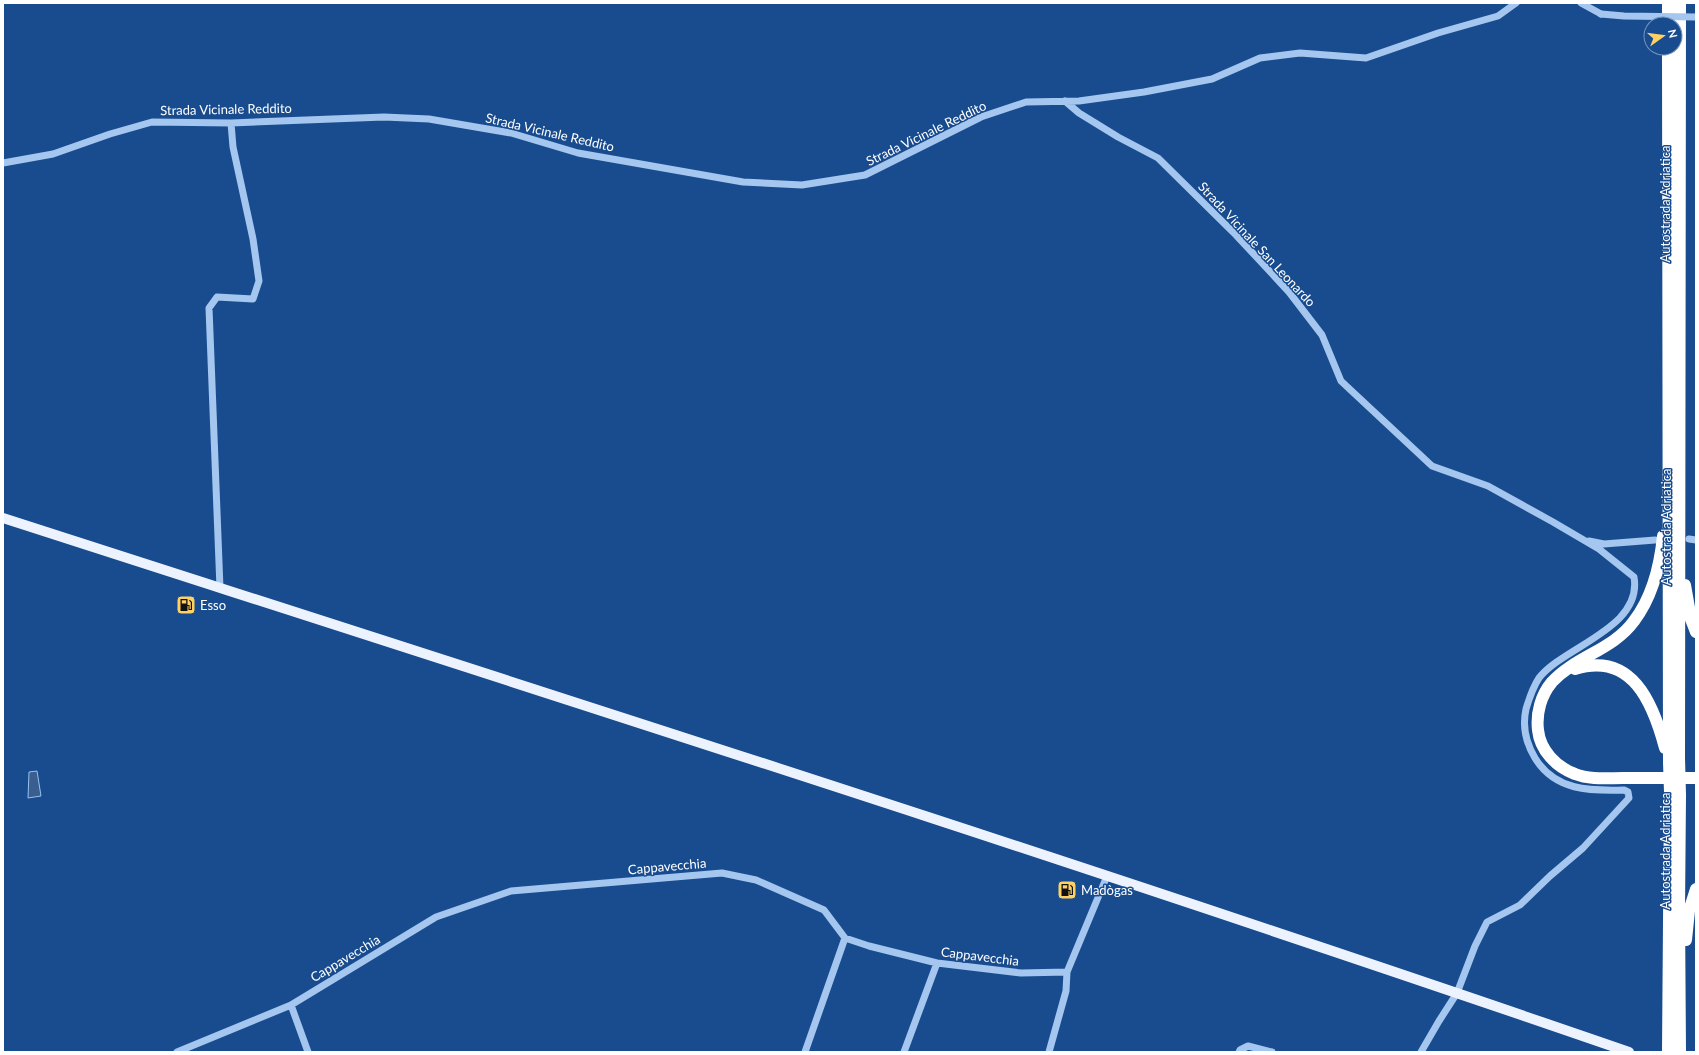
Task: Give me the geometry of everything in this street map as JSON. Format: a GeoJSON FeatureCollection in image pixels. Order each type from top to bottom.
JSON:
{"type":"FeatureCollection","features":[{"type":"Feature","properties":{"kind":"highway"},"geometry":{"type":"LineString","coordinates":[[1668,3],[1668,16]]}},
{"type":"Feature","properties":{"kind":"highway","name":"Autostrada Adriatica"},"geometry":{"type":"LineString","coordinates":[[1674,760],[1680,512],[1680,3]]}},
{"type":"Feature","properties":{"kind":"highway","name":"Autostrada Adriatica"},"geometry":{"type":"LineString","coordinates":[[1668,56],[1669,493],[1674,760],[1679,910],[1681,1019],[1680,1052]]}},
{"type":"Feature","properties":{"kind":"highway"},"geometry":{"type":"LineString","coordinates":[[1560,676],[1568,668],[1616,640],[1634,622],[1643,609],[1650,594],[1660,561],[1669,493]]}},
{"type":"Feature","properties":{"kind":"highway"},"geometry":{"type":"LineString","coordinates":[[1680,512],[1685,588],[1696,632]]}},
{"type":"Feature","properties":{"kind":"highway"},"geometry":{"type":"LineString","coordinates":[[1674,760],[1650,703],[1632,679],[1616,669],[1593,665],[1573,669],[1553,681],[1543,695],[1538,713],[1538,732],[1545,750],[1560,766],[1575,774],[1588,777],[1696,778]]}},
{"type":"Feature","properties":{"kind":"highway","name":"Autostrada Adriatica"},"geometry":{"type":"LineString","coordinates":[[1668,1046],[1675,794]]}},
{"type":"Feature","properties":{"kind":"highway"},"geometry":{"type":"LineString","coordinates":[[1681,1019],[1686,933],[1689,911],[1696,889]]}},
{"type":"Feature","properties":{"kind":"main road"},"geometry":{"type":"LineString","coordinates":[[3,518],[1107,876],[1458,993],[1629,1052]]}},
{"type":"Feature","properties":{"kind":"street","name":"Strada Vicinale Reddito"},"geometry":{"type":"LineString","coordinates":[[3,162],[53,154],[110,134],[152,122],[231,123],[384,117],[429,119],[511,133],[578,153],[664,169],[744,182],[802,185],[865,175],[981,117],[1026,102],[1079,101],[1144,92],[1212,79],[1260,58],[1300,53],[1366,58],[1438,33],[1498,16],[1516,3]]}},
{"type":"Feature","properties":{"kind":"street"},"geometry":{"type":"LineString","coordinates":[[1581,3],[1601,14],[1624,16],[1696,17]]}},
{"type":"Feature","properties":{"kind":"street","name":"Strada Vicinale San Leonardo"},"geometry":{"type":"LineString","coordinates":[[1065,101],[1080,113],[1118,137],[1158,158],[1236,235],[1289,292],[1322,335],[1341,381],[1432,466],[1488,486],[1585,540],[1634,577],[1635,585],[1632,597],[1625,611],[1612,626],[1555,664],[1538,679],[1528,701],[1524,726],[1530,751],[1539,765],[1551,777],[1573,787],[1584,790],[1624,790],[1628,792],[1629,798],[1583,848],[1550,876],[1520,905],[1487,922],[1475,946],[1458,993]]}},
{"type":"Feature","properties":{"kind":"street"},"geometry":{"type":"LineString","coordinates":[[220,588],[209,308],[217,297],[253,299],[259,281],[253,239],[233,147],[231,123]]}},
{"type":"Feature","properties":{"kind":"street","name":"Strada Vicinale San Leonardo"},"geometry":{"type":"LineString","coordinates":[[1585,540],[1604,544],[1655,540]]}},
{"type":"Feature","properties":{"kind":"street","name":"Cappavecchia"},"geometry":{"type":"LineString","coordinates":[[177,1052],[291,1005],[436,917],[511,891],[722,873],[756,880],[824,910],[845,938],[937,964],[1021,973],[1067,972]]}},
{"type":"Feature","properties":{"kind":"street"},"geometry":{"type":"LineString","coordinates":[[1050,1052],[1066,991],[1067,972],[1107,876]]}},
{"type":"Feature","properties":{"kind":"street"},"geometry":{"type":"LineString","coordinates":[[805,1052],[845,938]]}},
{"type":"Feature","properties":{"kind":"street"},"geometry":{"type":"LineString","coordinates":[[904,1052],[937,964]]}},
{"type":"Feature","properties":{"kind":"street"},"geometry":{"type":"LineString","coordinates":[[1421,1052],[1439,1021],[1458,993]]}},
{"type":"Feature","properties":{"kind":"street"},"geometry":{"type":"LineString","coordinates":[[291,1005],[308,1052]]}},
{"type":"Feature","properties":{"kind":"street"},"geometry":{"type":"LineString","coordinates":[[1239,1052],[1248,1046],[1272,1052]]}},
{"type":"Feature","properties":{"kind":"water"},"geometry":{"type":"Polygon","coordinates":[[[37,771],[41,796],[28,798],[29,772],[37,771]]]}},
{"type":"Feature","properties":{"kind":"place","name":"Esso"},"geometry":{"type":"Point","coordinates":[186,605]}},
{"type":"Feature","properties":{"kind":"place","name":"Madògas"},"geometry":{"type":"Point","coordinates":[1067,890]}}]}
